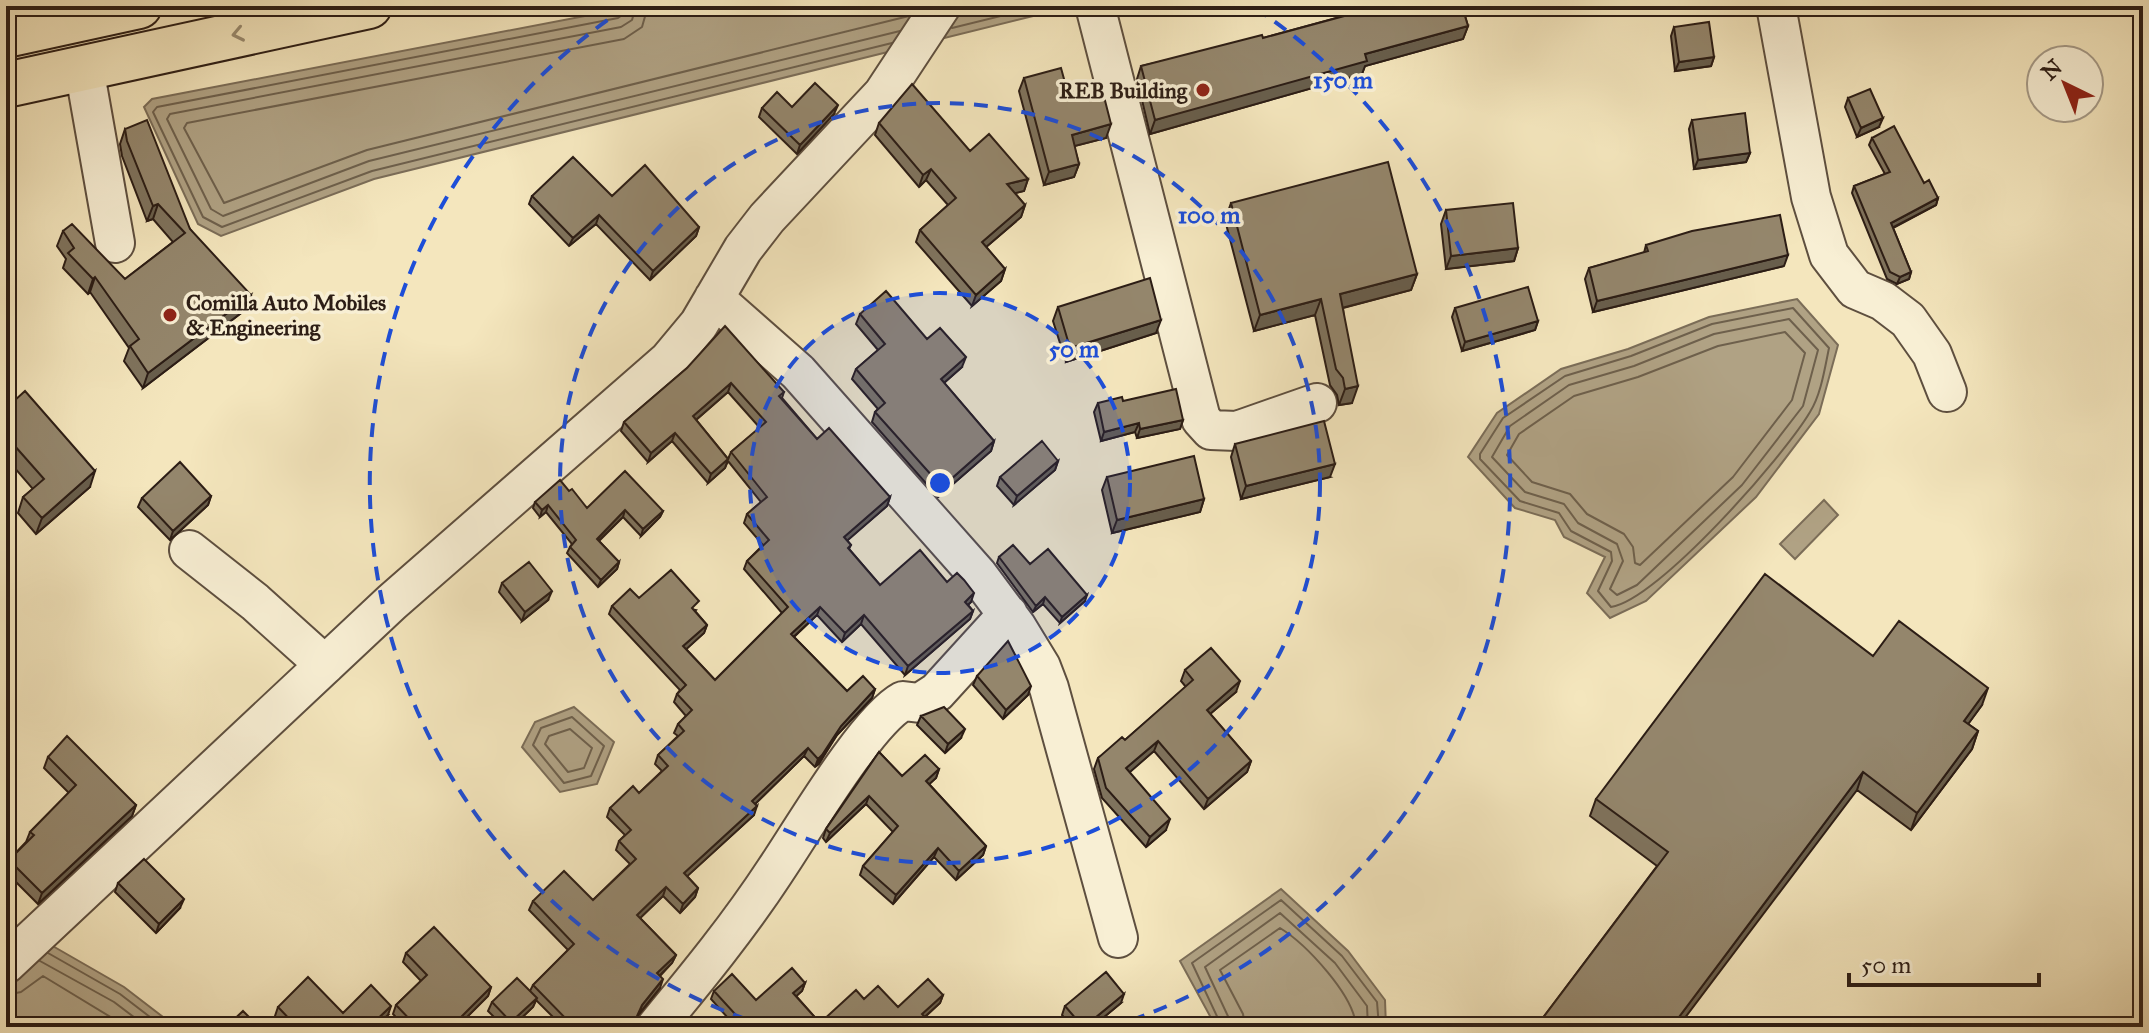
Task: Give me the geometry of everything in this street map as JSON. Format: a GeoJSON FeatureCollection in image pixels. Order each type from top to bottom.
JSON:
{"type":"FeatureCollection","features":[{"type":"Feature","properties":{"kind":"highway"},"geometry":{"type":"LineString","coordinates":[[6,35],[139,6]]}},
{"type":"Feature","properties":{"kind":"highway"},"geometry":{"type":"LineString","coordinates":[[6,85],[369,6]]}},
{"type":"Feature","properties":{"kind":"street"},"geometry":{"type":"LineString","coordinates":[[6,964],[325,665],[669,360],[714,298],[743,249],[767,218],[883,94],[941,6]]}},
{"type":"Feature","properties":{"kind":"street"},"geometry":{"type":"LineString","coordinates":[[1095,6],[1201,419],[1211,430],[1237,431],[1317,403]]}},
{"type":"Feature","properties":{"kind":"street"},"geometry":{"type":"LineString","coordinates":[[1776,6],[1811,197],[1829,255],[1855,289],[1883,301],[1908,320],[1932,354],[1947,392]]}},
{"type":"Feature","properties":{"kind":"street"},"geometry":{"type":"LineString","coordinates":[[84,68],[115,243]]}},
{"type":"Feature","properties":{"kind":"street"},"geometry":{"type":"LineString","coordinates":[[714,298],[798,372],[978,575],[1008,614],[1041,667],[1049,688],[1118,938]]}},
{"type":"Feature","properties":{"kind":"street"},"geometry":{"type":"LineString","coordinates":[[189,550],[244,593],[325,665]]}},
{"type":"Feature","properties":{"kind":"street"},"geometry":{"type":"LineString","coordinates":[[656,1027],[722,947],[812,812],[886,714],[903,701],[920,703],[937,692],[1008,614]]}},
{"type":"Feature","properties":{"kind":"water"},"geometry":{"type":"Polygon","coordinates":[[[637,6],[1074,6],[374,179],[221,236],[198,224],[144,107],[152,99],[637,6]]]}},
{"type":"Feature","properties":{"kind":"water"},"geometry":{"type":"Polygon","coordinates":[[[1797,299],[1838,345],[1819,414],[1756,497],[1646,601],[1610,618],[1587,593],[1605,557],[1564,537],[1555,520],[1515,508],[1468,457],[1497,413],[1561,369],[1628,349],[1709,317],[1797,299]]]}},
{"type":"Feature","properties":{"kind":"water"},"geometry":{"type":"Polygon","coordinates":[[[1824,500],[1838,515],[1795,559],[1780,544],[1824,500]]]}},
{"type":"Feature","properties":{"kind":"water"},"geometry":{"type":"Polygon","coordinates":[[[574,707],[614,742],[597,784],[560,792],[522,747],[535,722],[574,707]]]}},
{"type":"Feature","properties":{"kind":"water"},"geometry":{"type":"Polygon","coordinates":[[[1281,889],[1348,951],[1385,1000],[1386,1027],[1216,1027],[1180,961],[1281,889]]]}},
{"type":"Feature","properties":{"kind":"water"},"geometry":{"type":"Polygon","coordinates":[[[37,937],[124,987],[176,1027],[6,1027],[6,968],[37,937]]]}},
{"type":"Feature","properties":{"kind":"building"},"geometry":{"type":"Polygon","coordinates":[[[1369,6],[1462,6],[1468,26],[1365,54],[1367,61],[1155,120],[1141,66],[1262,35],[1263,38],[1370,9],[1369,6]]]}},
{"type":"Feature","properties":{"kind":"building"},"geometry":{"type":"Polygon","coordinates":[[[1709,22],[1714,57],[1679,62],[1674,27],[1709,22]]]}},
{"type":"Feature","properties":{"kind":"building"},"geometry":{"type":"Polygon","coordinates":[[[1061,68],[1067,90],[1100,81],[1111,124],[1072,135],[1079,164],[1049,172],[1024,78],[1061,68]]]}},
{"type":"Feature","properties":{"kind":"building"},"geometry":{"type":"Polygon","coordinates":[[[815,83],[838,105],[800,145],[762,108],[777,92],[792,107],[815,83]]]}},
{"type":"Feature","properties":{"kind":"building"},"geometry":{"type":"Polygon","coordinates":[[[912,84],[970,151],[989,134],[1028,179],[1007,184],[1025,205],[982,242],[1005,269],[976,295],[920,230],[956,198],[931,169],[923,175],[879,123],[912,84]]]}},
{"type":"Feature","properties":{"kind":"building"},"geometry":{"type":"Polygon","coordinates":[[[1870,89],[1883,118],[1861,128],[1848,98],[1870,89]]]}},
{"type":"Feature","properties":{"kind":"building"},"geometry":{"type":"Polygon","coordinates":[[[1745,113],[1750,153],[1698,160],[1692,120],[1745,113]]]}},
{"type":"Feature","properties":{"kind":"building"},"geometry":{"type":"Polygon","coordinates":[[[147,120],[190,229],[251,295],[148,373],[130,346],[139,339],[95,277],[93,279],[68,253],[74,248],[63,231],[72,224],[125,279],[185,233],[158,204],[153,206],[127,141],[125,129],[147,120]]]}},
{"type":"Feature","properties":{"kind":"building"},"geometry":{"type":"Polygon","coordinates":[[[1894,126],[1924,183],[1929,180],[1938,198],[1891,223],[1911,272],[1900,277],[1890,272],[1854,186],[1890,172],[1872,138],[1894,126]]]}},
{"type":"Feature","properties":{"kind":"building"},"geometry":{"type":"Polygon","coordinates":[[[573,157],[612,196],[645,165],[699,227],[653,271],[599,215],[573,238],[532,196],[573,157]]]}},
{"type":"Feature","properties":{"kind":"building"},"geometry":{"type":"Polygon","coordinates":[[[1388,162],[1417,274],[1340,294],[1358,386],[1345,389],[1343,378],[1336,369],[1321,299],[1260,315],[1231,203],[1388,162]]]}},
{"type":"Feature","properties":{"kind":"building"},"geometry":{"type":"Polygon","coordinates":[[[1513,203],[1518,248],[1451,256],[1446,210],[1513,203]]]}},
{"type":"Feature","properties":{"kind":"building"},"geometry":{"type":"Polygon","coordinates":[[[1780,215],[1788,255],[1597,301],[1589,268],[1648,251],[1646,245],[1692,231],[1780,215]]]}},
{"type":"Feature","properties":{"kind":"building"},"geometry":{"type":"Polygon","coordinates":[[[1150,278],[1161,320],[1070,348],[1058,307],[1150,278]]]}},
{"type":"Feature","properties":{"kind":"building"},"geometry":{"type":"Polygon","coordinates":[[[1528,287],[1538,321],[1465,342],[1455,308],[1528,287]]]}},
{"type":"Feature","properties":{"kind":"building"},"geometry":{"type":"Polygon","coordinates":[[[886,291],[927,339],[940,328],[966,357],[941,379],[994,441],[942,487],[875,412],[885,403],[856,369],[885,344],[860,314],[886,291]]]}},
{"type":"Feature","properties":{"kind":"building"},"geometry":{"type":"Polygon","coordinates":[[[725,326],[784,392],[779,396],[817,439],[829,428],[890,497],[844,537],[851,545],[848,548],[880,585],[920,550],[947,582],[957,573],[964,580],[974,593],[965,602],[973,611],[908,666],[864,615],[845,633],[820,607],[791,634],[847,691],[863,676],[875,689],[841,726],[818,759],[808,748],[752,801],[757,806],[684,873],[698,888],[683,904],[666,887],[637,915],[676,955],[657,973],[663,979],[642,1005],[637,1016],[639,1026],[574,1027],[533,985],[574,944],[533,901],[564,871],[593,900],[636,859],[619,841],[631,830],[610,808],[633,786],[639,793],[668,766],[658,755],[684,731],[678,724],[692,710],[677,694],[686,685],[612,606],[630,589],[639,598],[671,570],[699,601],[692,608],[707,625],[683,646],[715,680],[788,607],[747,561],[769,540],[747,514],[767,497],[731,452],[766,422],[731,383],[693,416],[728,459],[711,474],[675,433],[651,453],[624,422],[687,368],[725,326]]]}},
{"type":"Feature","properties":{"kind":"building"},"geometry":{"type":"Polygon","coordinates":[[[6,378],[13,402],[25,391],[95,471],[42,518],[23,497],[44,479],[6,436],[6,378]]]}},
{"type":"Feature","properties":{"kind":"building"},"geometry":{"type":"Polygon","coordinates":[[[1176,389],[1183,420],[1140,429],[1139,423],[1104,432],[1098,403],[1122,397],[1123,401],[1176,389]]]}},
{"type":"Feature","properties":{"kind":"building"},"geometry":{"type":"Polygon","coordinates":[[[1324,421],[1335,464],[1246,486],[1235,444],[1324,421]]]}},
{"type":"Feature","properties":{"kind":"building"},"geometry":{"type":"Polygon","coordinates":[[[1042,441],[1058,461],[1017,496],[1000,477],[1042,441]]]}},
{"type":"Feature","properties":{"kind":"building"},"geometry":{"type":"Polygon","coordinates":[[[1194,456],[1204,499],[1117,520],[1107,477],[1194,456]]]}},
{"type":"Feature","properties":{"kind":"building"},"geometry":{"type":"Polygon","coordinates":[[[180,462],[211,496],[173,531],[142,498],[180,462]]]}},
{"type":"Feature","properties":{"kind":"building"},"geometry":{"type":"Polygon","coordinates":[[[625,471],[663,511],[643,529],[625,510],[597,539],[619,562],[601,580],[570,547],[576,540],[548,505],[542,510],[535,502],[560,480],[587,508],[625,471]]]}},
{"type":"Feature","properties":{"kind":"building"},"geometry":{"type":"Polygon","coordinates":[[[1013,545],[1030,564],[1048,549],[1087,595],[1062,617],[1045,597],[1036,606],[999,557],[1013,545]]]}},
{"type":"Feature","properties":{"kind":"building"},"geometry":{"type":"Polygon","coordinates":[[[529,562],[552,591],[525,612],[502,583],[529,562]]]}},
{"type":"Feature","properties":{"kind":"building"},"geometry":{"type":"Polygon","coordinates":[[[1765,574],[1873,656],[1899,621],[1988,688],[1964,721],[1978,731],[1917,813],[1863,772],[1679,1017],[1693,1027],[1536,1027],[1668,852],[1596,799],[1765,574]]]}},
{"type":"Feature","properties":{"kind":"building"},"geometry":{"type":"Polygon","coordinates":[[[1008,641],[1031,686],[1006,710],[977,676],[1008,641]]]}},
{"type":"Feature","properties":{"kind":"building"},"geometry":{"type":"Polygon","coordinates":[[[1211,648],[1240,681],[1207,710],[1251,761],[1208,799],[1158,741],[1126,768],[1170,819],[1150,837],[1106,788],[1098,758],[1122,737],[1125,740],[1193,680],[1185,670],[1211,648]]]}},
{"type":"Feature","properties":{"kind":"building"},"geometry":{"type":"Polygon","coordinates":[[[944,707],[965,729],[948,744],[921,716],[944,707]]]}},
{"type":"Feature","properties":{"kind":"building"},"geometry":{"type":"Polygon","coordinates":[[[67,736],[136,805],[42,893],[9,860],[34,835],[30,832],[76,785],[48,757],[67,736]]]}},
{"type":"Feature","properties":{"kind":"building"},"geometry":{"type":"Polygon","coordinates":[[[879,752],[902,776],[925,755],[939,769],[926,781],[986,846],[959,871],[938,848],[896,895],[863,866],[898,826],[869,796],[830,833],[826,829],[879,752]]]}},
{"type":"Feature","properties":{"kind":"building"},"geometry":{"type":"Polygon","coordinates":[[[144,859],[184,899],[159,924],[118,883],[144,859]]]}},
{"type":"Feature","properties":{"kind":"building"},"geometry":{"type":"Polygon","coordinates":[[[434,927],[491,987],[451,1027],[417,1027],[396,1005],[427,975],[406,953],[434,927]]]}},
{"type":"Feature","properties":{"kind":"building"},"geometry":{"type":"Polygon","coordinates":[[[792,968],[805,983],[793,993],[820,1023],[856,990],[864,999],[878,986],[898,1007],[928,979],[943,995],[922,1014],[934,1027],[856,1027],[853,1024],[850,1027],[754,1027],[750,1022],[746,1026],[714,991],[732,974],[756,1000],[792,968]]]}},
{"type":"Feature","properties":{"kind":"building"},"geometry":{"type":"Polygon","coordinates":[[[1106,972],[1124,994],[1083,1027],[1065,1006],[1106,972]]]}},
{"type":"Feature","properties":{"kind":"building"},"geometry":{"type":"Polygon","coordinates":[[[308,977],[343,1013],[371,985],[391,1006],[369,1027],[297,1027],[278,1007],[308,977]]]}},
{"type":"Feature","properties":{"kind":"building"},"geometry":{"type":"Polygon","coordinates":[[[517,978],[537,998],[511,1022],[492,1002],[517,978]]]}},
{"type":"Feature","properties":{"kind":"building"},"geometry":{"type":"Polygon","coordinates":[[[243,1011],[259,1027],[226,1027],[243,1011]]]}},
{"type":"Feature","properties":{"kind":"place","name":"REB Building"},"geometry":{"type":"Point","coordinates":[1203,90]}},
{"type":"Feature","properties":{"kind":"place","name":"Comilla Auto Mobiles & Engineering"},"geometry":{"type":"Point","coordinates":[170,315]}}]}
